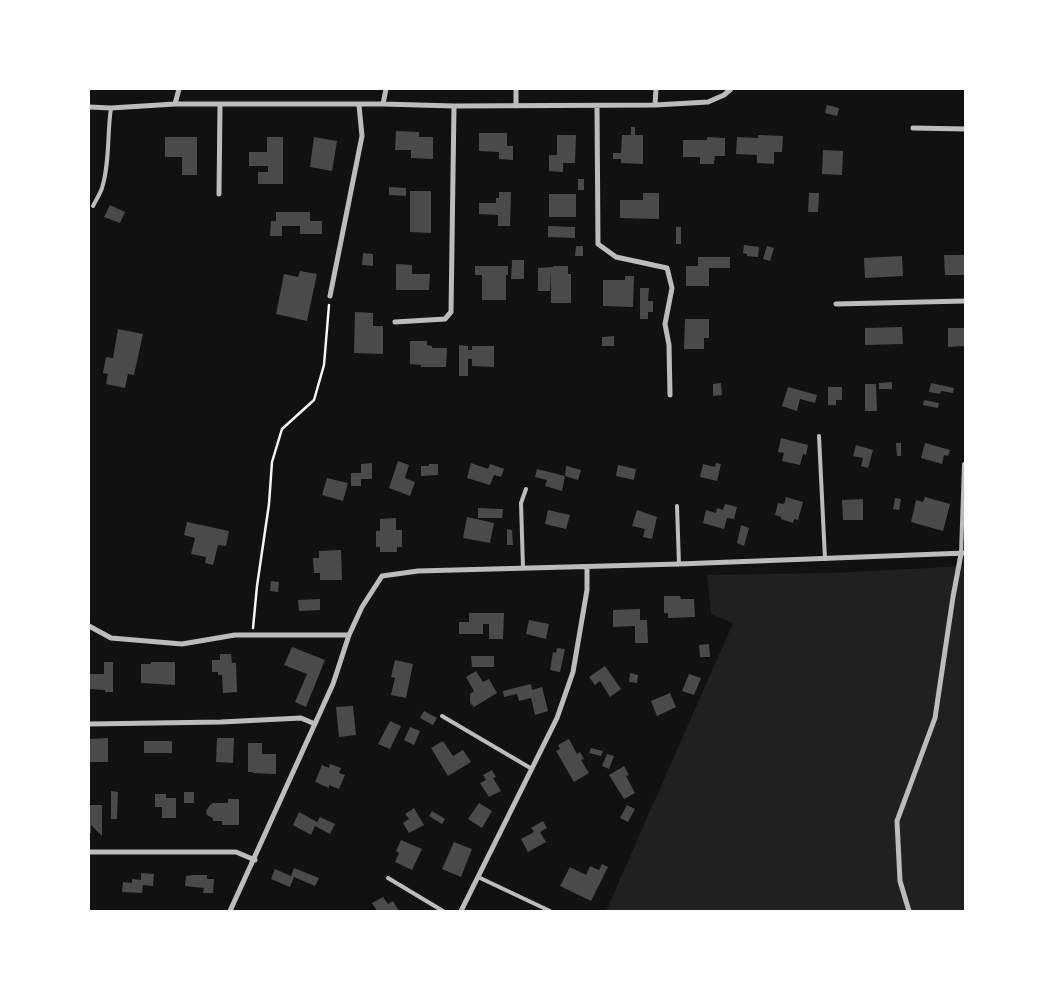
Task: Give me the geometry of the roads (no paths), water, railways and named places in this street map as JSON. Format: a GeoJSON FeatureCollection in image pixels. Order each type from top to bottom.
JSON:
{"type":"FeatureCollection","features":[{"type":"Feature","properties":{"kind":"street"},"geometry":{"type":"LineString","coordinates":[[175,104],[179,89]]}},
{"type":"Feature","properties":{"kind":"street"},"geometry":{"type":"LineString","coordinates":[[383,104],[386,89]]}},
{"type":"Feature","properties":{"kind":"street"},"geometry":{"type":"LineString","coordinates":[[516,89],[516,106]]}},
{"type":"Feature","properties":{"kind":"street"},"geometry":{"type":"LineString","coordinates":[[655,105],[656,89]]}},
{"type":"Feature","properties":{"kind":"street"},"geometry":{"type":"LineString","coordinates":[[89,107],[111,108],[175,104],[655,105],[708,102],[724,95],[731,89]]}},
{"type":"Feature","properties":{"kind":"street"},"geometry":{"type":"LineString","coordinates":[[219,194],[220,104]]}},
{"type":"Feature","properties":{"kind":"street"},"geometry":{"type":"LineString","coordinates":[[330,296],[362,136],[359,105]]}},
{"type":"Feature","properties":{"kind":"street"},"geometry":{"type":"LineString","coordinates":[[395,322],[445,319],[451,312],[454,106]]}},
{"type":"Feature","properties":{"kind":"street"},"geometry":{"type":"LineString","coordinates":[[598,106],[598,244],[616,258],[667,268],[672,288],[665,324],[669,345],[670,395]]}},
{"type":"Feature","properties":{"kind":"street"},"geometry":{"type":"LineString","coordinates":[[913,128],[965,129]]}},
{"type":"Feature","properties":{"kind":"street"},"geometry":{"type":"LineString","coordinates":[[836,304],[965,301]]}},
{"type":"Feature","properties":{"kind":"street"},"geometry":{"type":"LineString","coordinates":[[230,911],[255,860],[333,684],[349,635],[362,607],[382,576],[418,571],[963,554],[953,596],[935,718],[898,821],[900,881],[909,911]]}},
{"type":"Feature","properties":{"kind":"street"},"geometry":{"type":"LineString","coordinates":[[461,911],[557,718],[573,672],[587,590],[587,567]]}},
{"type":"Feature","properties":{"kind":"street"},"geometry":{"type":"LineString","coordinates":[[89,626],[111,638],[182,644],[235,635],[349,635]]}},
{"type":"Feature","properties":{"kind":"street"},"geometry":{"type":"LineString","coordinates":[[89,724],[221,722],[301,718],[315,724]]}},
{"type":"Feature","properties":{"kind":"street"},"geometry":{"type":"LineString","coordinates":[[89,852],[236,852],[255,860]]}},
{"type":"Feature","properties":{"kind":"lane"},"geometry":{"type":"LineString","coordinates":[[94,206],[102,188],[111,108]]}},
{"type":"Feature","properties":{"kind":"lane"},"geometry":{"type":"LineString","coordinates":[[819,436],[825,559]]}},
{"type":"Feature","properties":{"kind":"lane"},"geometry":{"type":"LineString","coordinates":[[963,554],[964,464]]}},
{"type":"Feature","properties":{"kind":"lane"},"geometry":{"type":"LineString","coordinates":[[523,568],[521,504],[526,489]]}},
{"type":"Feature","properties":{"kind":"lane"},"geometry":{"type":"LineString","coordinates":[[677,506],[679,564]]}},
{"type":"Feature","properties":{"kind":"lane"},"geometry":{"type":"LineString","coordinates":[[442,716],[532,769]]}},
{"type":"Feature","properties":{"kind":"lane"},"geometry":{"type":"LineString","coordinates":[[478,877],[550,911]]}},
{"type":"Feature","properties":{"kind":"lane"},"geometry":{"type":"LineString","coordinates":[[388,878],[443,911]]}}]}
